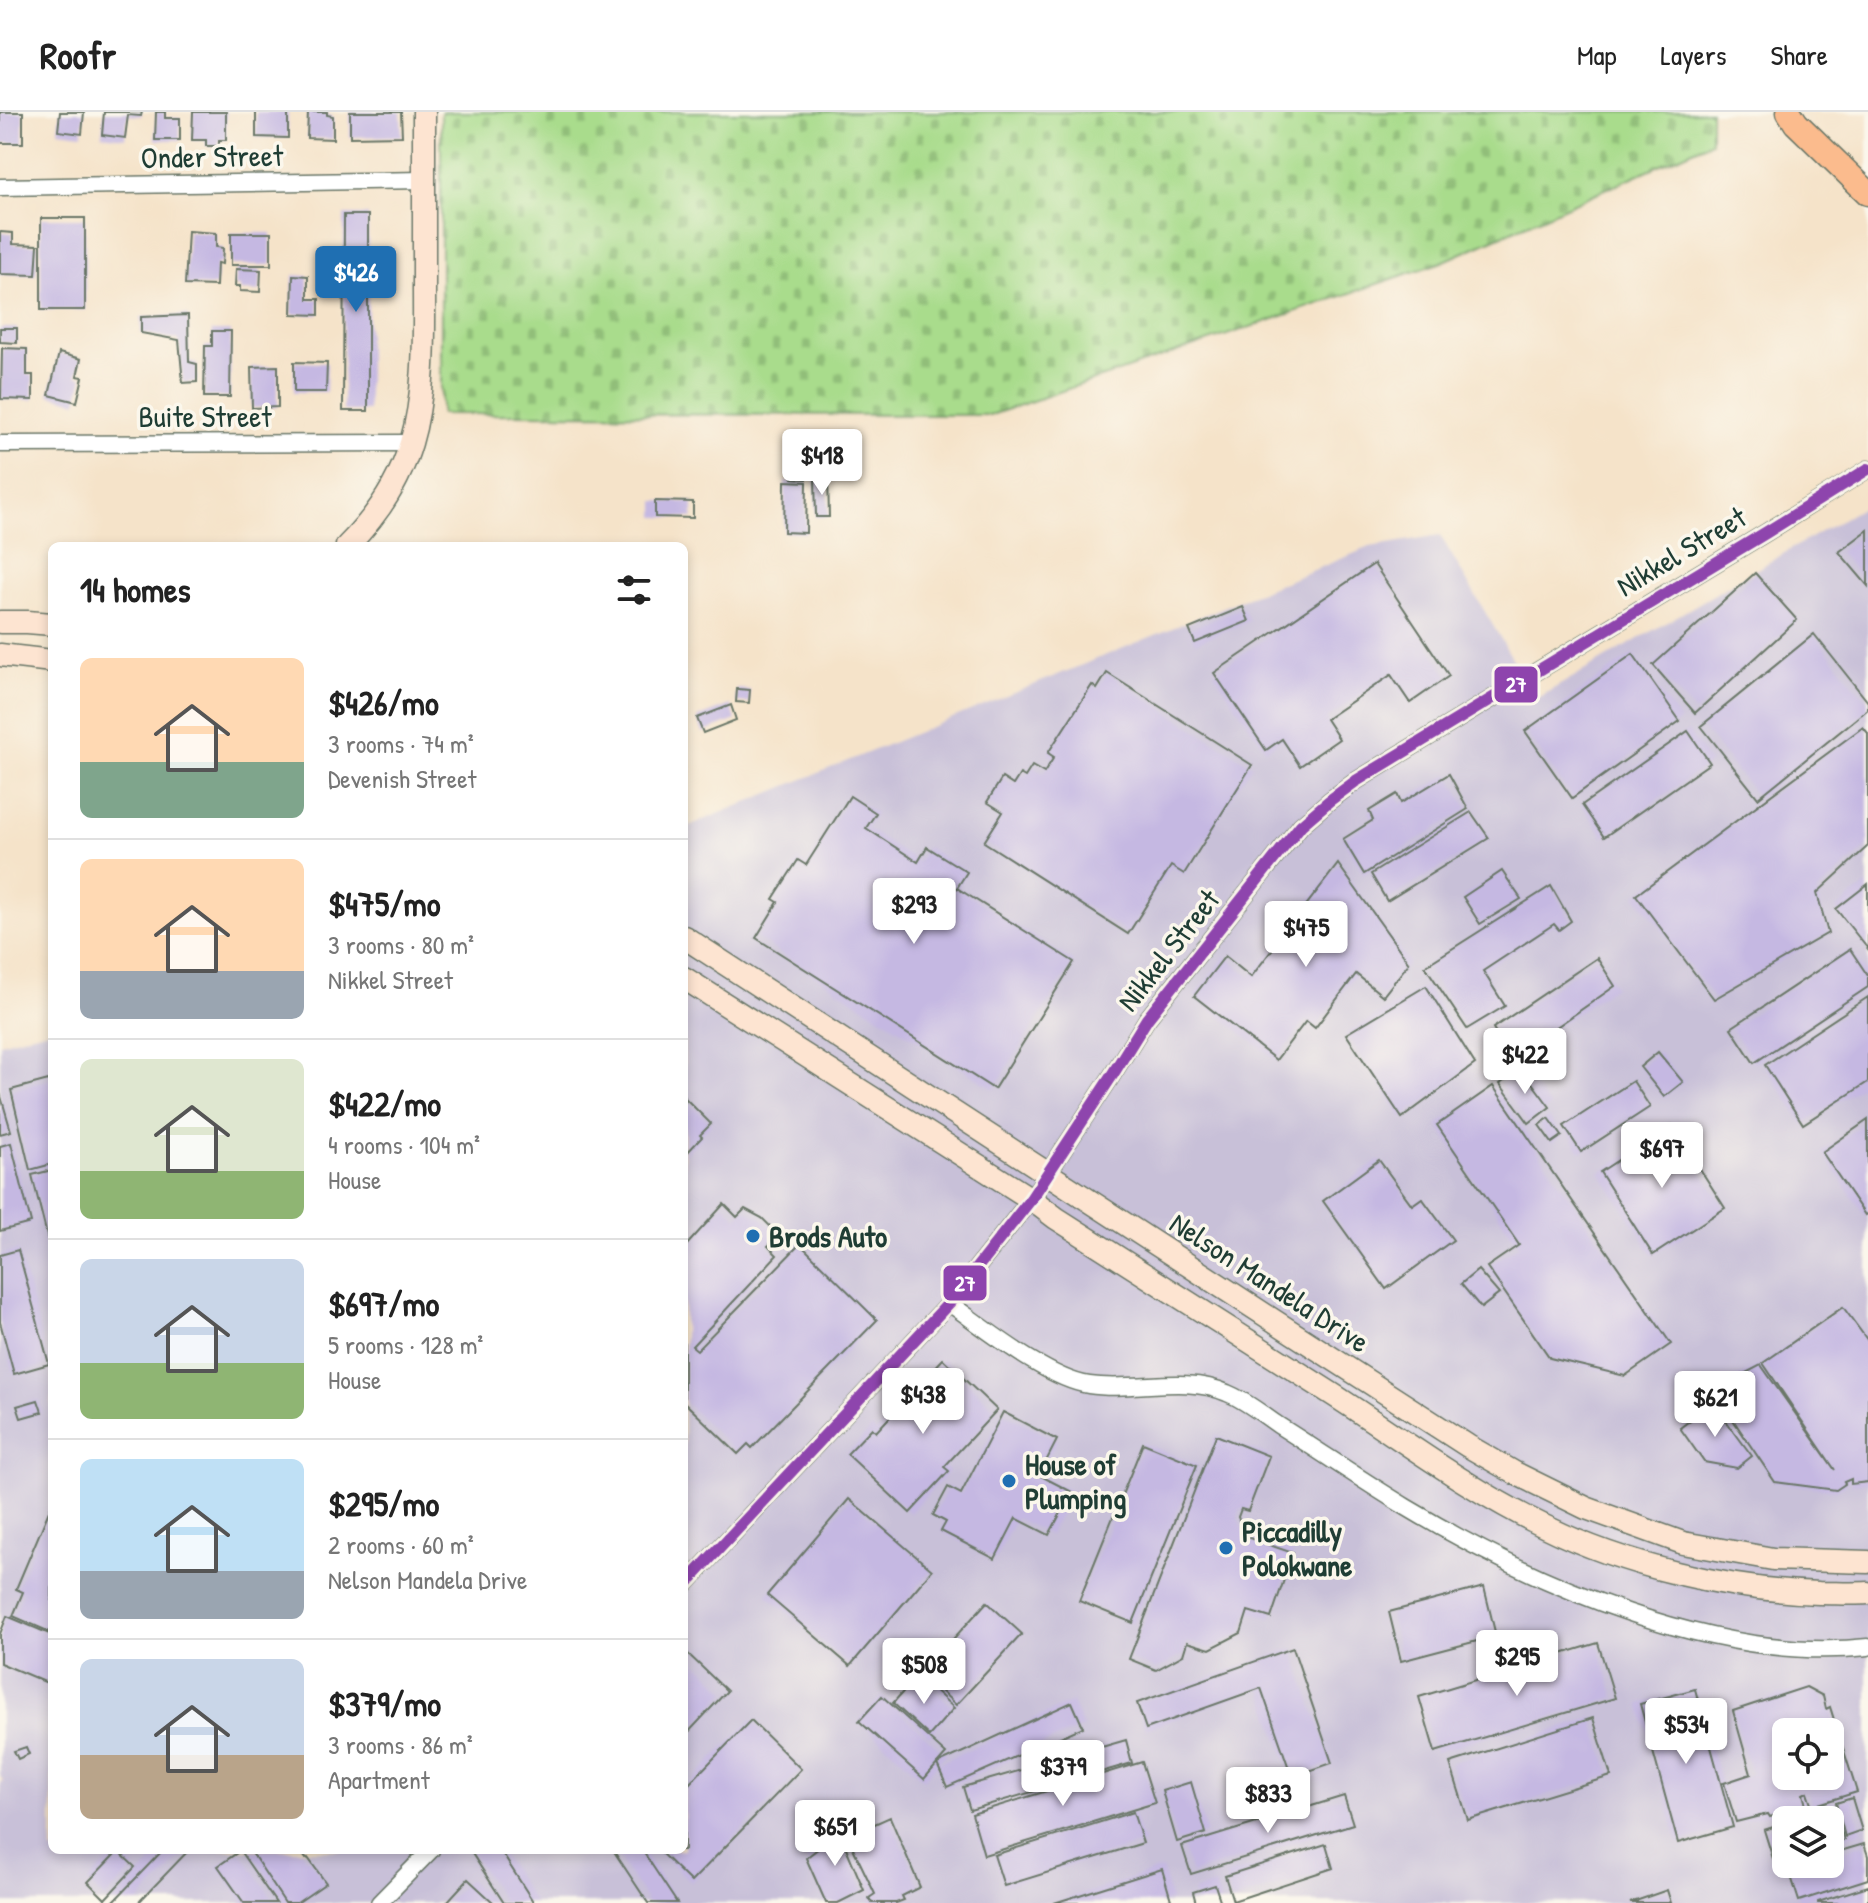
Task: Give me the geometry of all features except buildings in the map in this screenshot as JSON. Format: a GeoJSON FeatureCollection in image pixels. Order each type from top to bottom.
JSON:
{"type":"FeatureCollection","features":[{"type":"Feature","properties":{"kind":"main road"},"geometry":{"type":"LineString","coordinates":[[350,542],[384,503],[400,473],[417,415],[424,341],[424,112]]}},
{"type":"Feature","properties":{"kind":"main road"},"geometry":{"type":"LineString","coordinates":[[1789,112],[1796,123],[1868,193]]}},
{"type":"Feature","properties":{"kind":"main road"},"geometry":{"type":"LineString","coordinates":[[0,622],[48,624]]}},
{"type":"Feature","properties":{"kind":"main road"},"geometry":{"type":"LineString","coordinates":[[0,655],[48,661]]}},
{"type":"Feature","properties":{"kind":"main road","name":"Nelson Mandela Drive"},"geometry":{"type":"LineString","coordinates":[[688,940],[1468,1446],[1515,1473],[1624,1523],[1683,1543],[1773,1559],[1868,1562]]}},
{"type":"Feature","properties":{"kind":"main road","name":"Nelson Mandela Drive"},"geometry":{"type":"LineString","coordinates":[[688,981],[1456,1476],[1545,1527],[1584,1544],[1699,1579],[1783,1592],[1868,1593]]}},
{"type":"Feature","properties":{"kind":"street","name":"Onder Street"},"geometry":{"type":"LineString","coordinates":[[0,187],[424,180]]}},
{"type":"Feature","properties":{"kind":"street","name":"Buite Street"},"geometry":{"type":"LineString","coordinates":[[0,444],[411,443]]}},
{"type":"Feature","properties":{"kind":"street","name":"Nikkel Street"},"geometry":{"type":"LineString","coordinates":[[688,1582],[949,1303],[1031,1199],[1147,1019],[1301,825],[1356,781],[1868,469]]}},
{"type":"Feature","properties":{"kind":"street"},"geometry":{"type":"LineString","coordinates":[[949,1303],[1014,1348],[1070,1380],[1113,1387],[1189,1384],[1227,1393],[1406,1508],[1522,1570],[1565,1588],[1681,1628],[1740,1641],[1837,1650],[1868,1647]]}},
{"type":"Feature","properties":{"kind":"street"},"geometry":{"type":"LineString","coordinates":[[379,1903],[427,1854]]}},
{"type":"Feature","properties":{"kind":"shaded area"},"geometry":{"type":"Polygon","coordinates":[[[1868,504],[1868,1903],[0,1903],[0,1782],[3,1781],[0,1775],[0,1043],[48,1030],[48,1854],[688,1854],[688,826],[1370,547],[1440,535],[1536,699],[1868,504]]]}},
{"type":"Feature","properties":{"kind":"green space"},"geometry":{"type":"Polygon","coordinates":[[[441,112],[1711,112],[1711,142],[1442,262],[991,415],[441,414],[441,112]]]}},
{"type":"Feature","properties":{"kind":"transit line","name":"27"},"geometry":{"type":"LineString","coordinates":[[688,1582],[949,1303],[1031,1199],[1147,1019],[1301,825],[1356,781],[1868,469]]}},
{"type":"Feature","properties":{"kind":"place","name":"Brods Auto"},"geometry":{"type":"Point","coordinates":[753,1236]}},
{"type":"Feature","properties":{"kind":"place","name":"House of Plumping"},"geometry":{"type":"Point","coordinates":[1009,1481]}},
{"type":"Feature","properties":{"kind":"place","name":"Piccadilly Polokwane"},"geometry":{"type":"Point","coordinates":[1226,1548]}}]}
